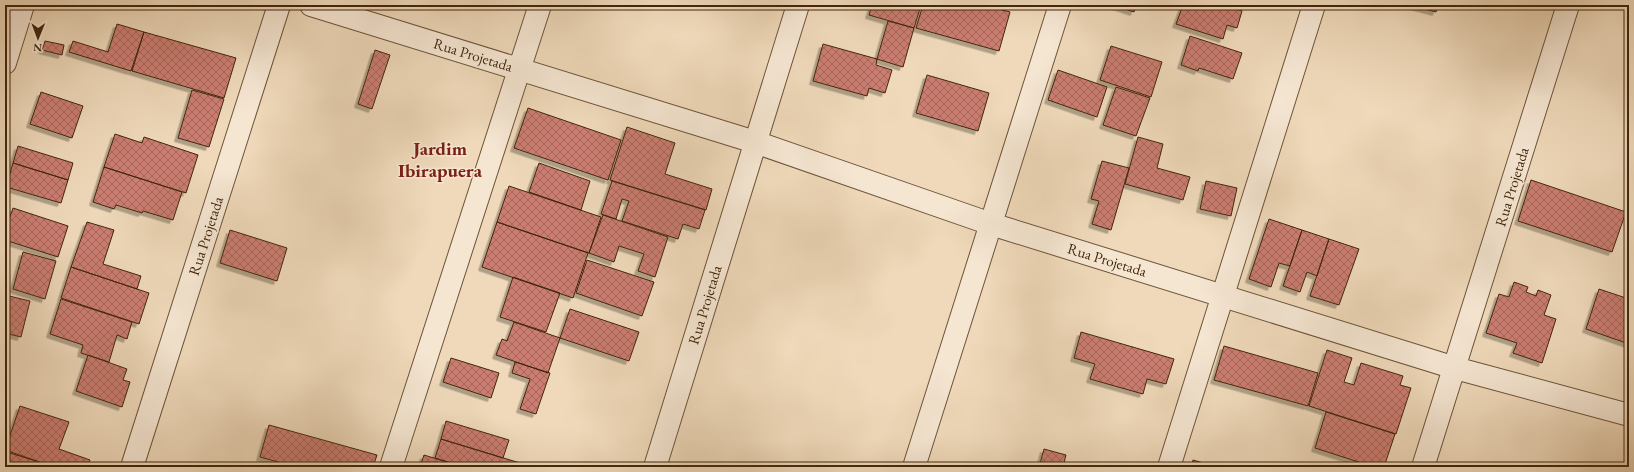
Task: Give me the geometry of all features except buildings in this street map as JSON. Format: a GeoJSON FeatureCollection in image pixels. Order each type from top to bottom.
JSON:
{"type":"FeatureCollection","features":[{"type":"Feature","properties":{"kind":"street"},"geometry":{"type":"LineString","coordinates":[[5,63],[23,5]]}},
{"type":"Feature","properties":{"kind":"street","name":"Rua Projetada"},"geometry":{"type":"LineString","coordinates":[[132,467],[279,5]]}},
{"type":"Feature","properties":{"kind":"street","name":"Rua Projetada"},"geometry":{"type":"LineString","coordinates":[[312,5],[755,142],[991,224],[1455,368],[1629,415]]}},
{"type":"Feature","properties":{"kind":"street","name":"Rua Projetada"},"geometry":{"type":"LineString","coordinates":[[391,467],[540,5]]}},
{"type":"Feature","properties":{"kind":"street","name":"Rua Projetada"},"geometry":{"type":"LineString","coordinates":[[655,467],[798,5]]}},
{"type":"Feature","properties":{"kind":"street"},"geometry":{"type":"LineString","coordinates":[[914,467],[1060,5]]}},
{"type":"Feature","properties":{"kind":"street"},"geometry":{"type":"LineString","coordinates":[[1169,467],[1314,5]]}},
{"type":"Feature","properties":{"kind":"street","name":"Rua Projetada"},"geometry":{"type":"LineString","coordinates":[[1423,467],[1568,5]]}},
{"type":"Feature","properties":{"kind":"district","name":"Jardim Ibirapuera"},"geometry":{"type":"Point","coordinates":[440,159]}}]}
